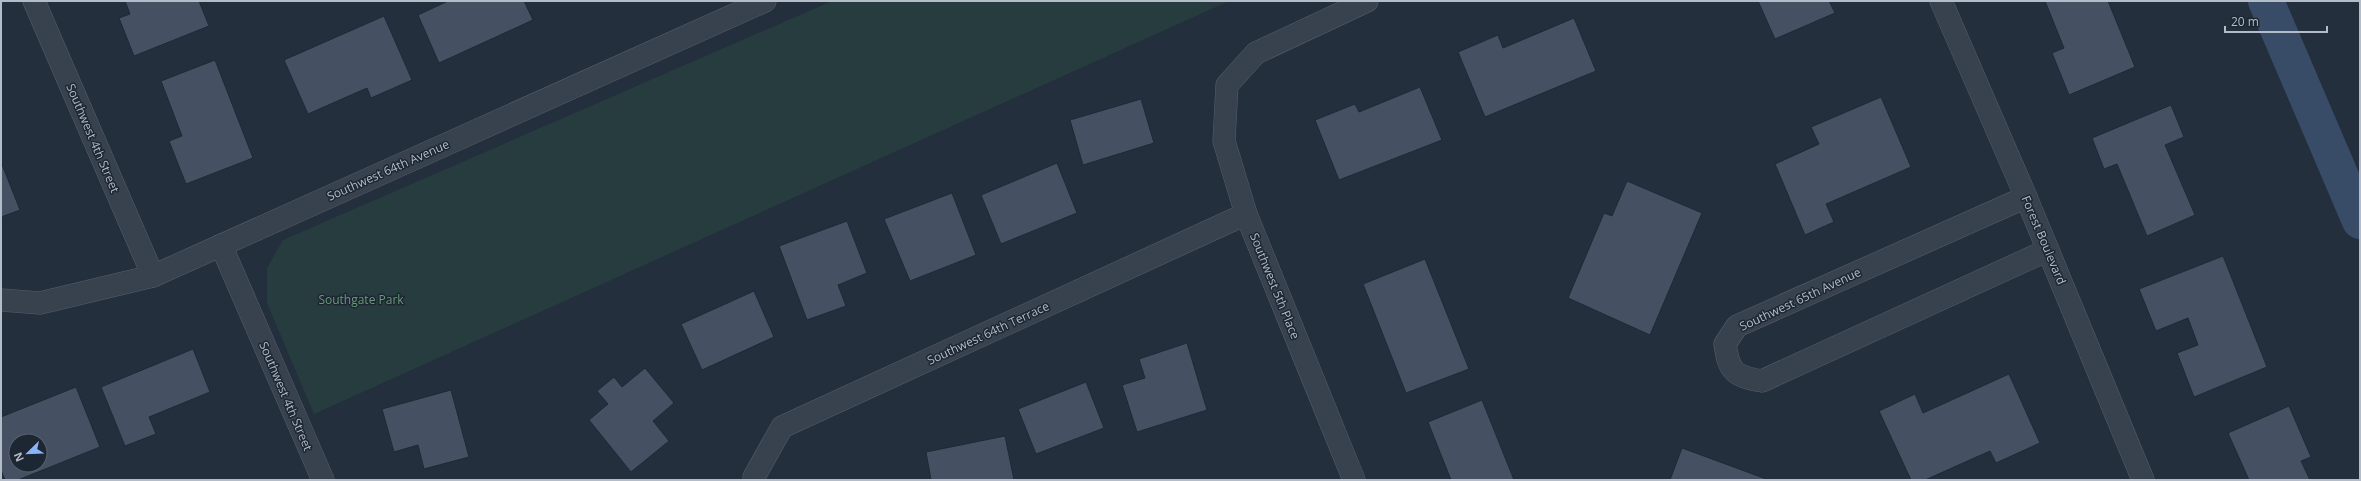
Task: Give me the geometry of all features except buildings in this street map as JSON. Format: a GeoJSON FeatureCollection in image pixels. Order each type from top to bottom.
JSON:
{"type":"FeatureCollection","features":[{"type":"Feature","properties":{"kind":"street","name":"Southwest 4th Street"},"geometry":{"type":"LineString","coordinates":[[34,1],[153,276]]}},
{"type":"Feature","properties":{"kind":"street","name":"Southwest 64th Avenue"},"geometry":{"type":"LineString","coordinates":[[1,300],[40,303],[153,276],[765,1]]}},
{"type":"Feature","properties":{"kind":"street","name":"Southwest 5th Place"},"geometry":{"type":"LineString","coordinates":[[1354,480],[1246,214],[1224,141],[1227,86],[1256,53],[1367,1]]}},
{"type":"Feature","properties":{"kind":"street","name":"Forest Boulevard"},"geometry":{"type":"LineString","coordinates":[[1941,1],[2026,197],[2143,480]]}},
{"type":"Feature","properties":{"kind":"street","name":"Southwest 65th Avenue"},"geometry":{"type":"LineString","coordinates":[[2026,197],[1737,326],[1725,344],[1728,364],[1741,377],[1762,381],[2048,250]]}},
{"type":"Feature","properties":{"kind":"street","name":"Southwest 64th Terrace"},"geometry":{"type":"LineString","coordinates":[[754,478],[782,427],[1246,214]]}},
{"type":"Feature","properties":{"kind":"street","name":"Southwest 4th Street"},"geometry":{"type":"LineString","coordinates":[[221,245],[323,480]]}},
{"type":"Feature","properties":{"kind":"green space","name":"Southgate Park"},"geometry":{"type":"Polygon","coordinates":[[[832,1],[1229,1],[314,414],[267,303],[267,268],[283,240],[832,1]]]}},
{"type":"Feature","properties":{"kind":"waterway"},"geometry":{"type":"LineString","coordinates":[[2266,1],[2360,221]]}}]}
